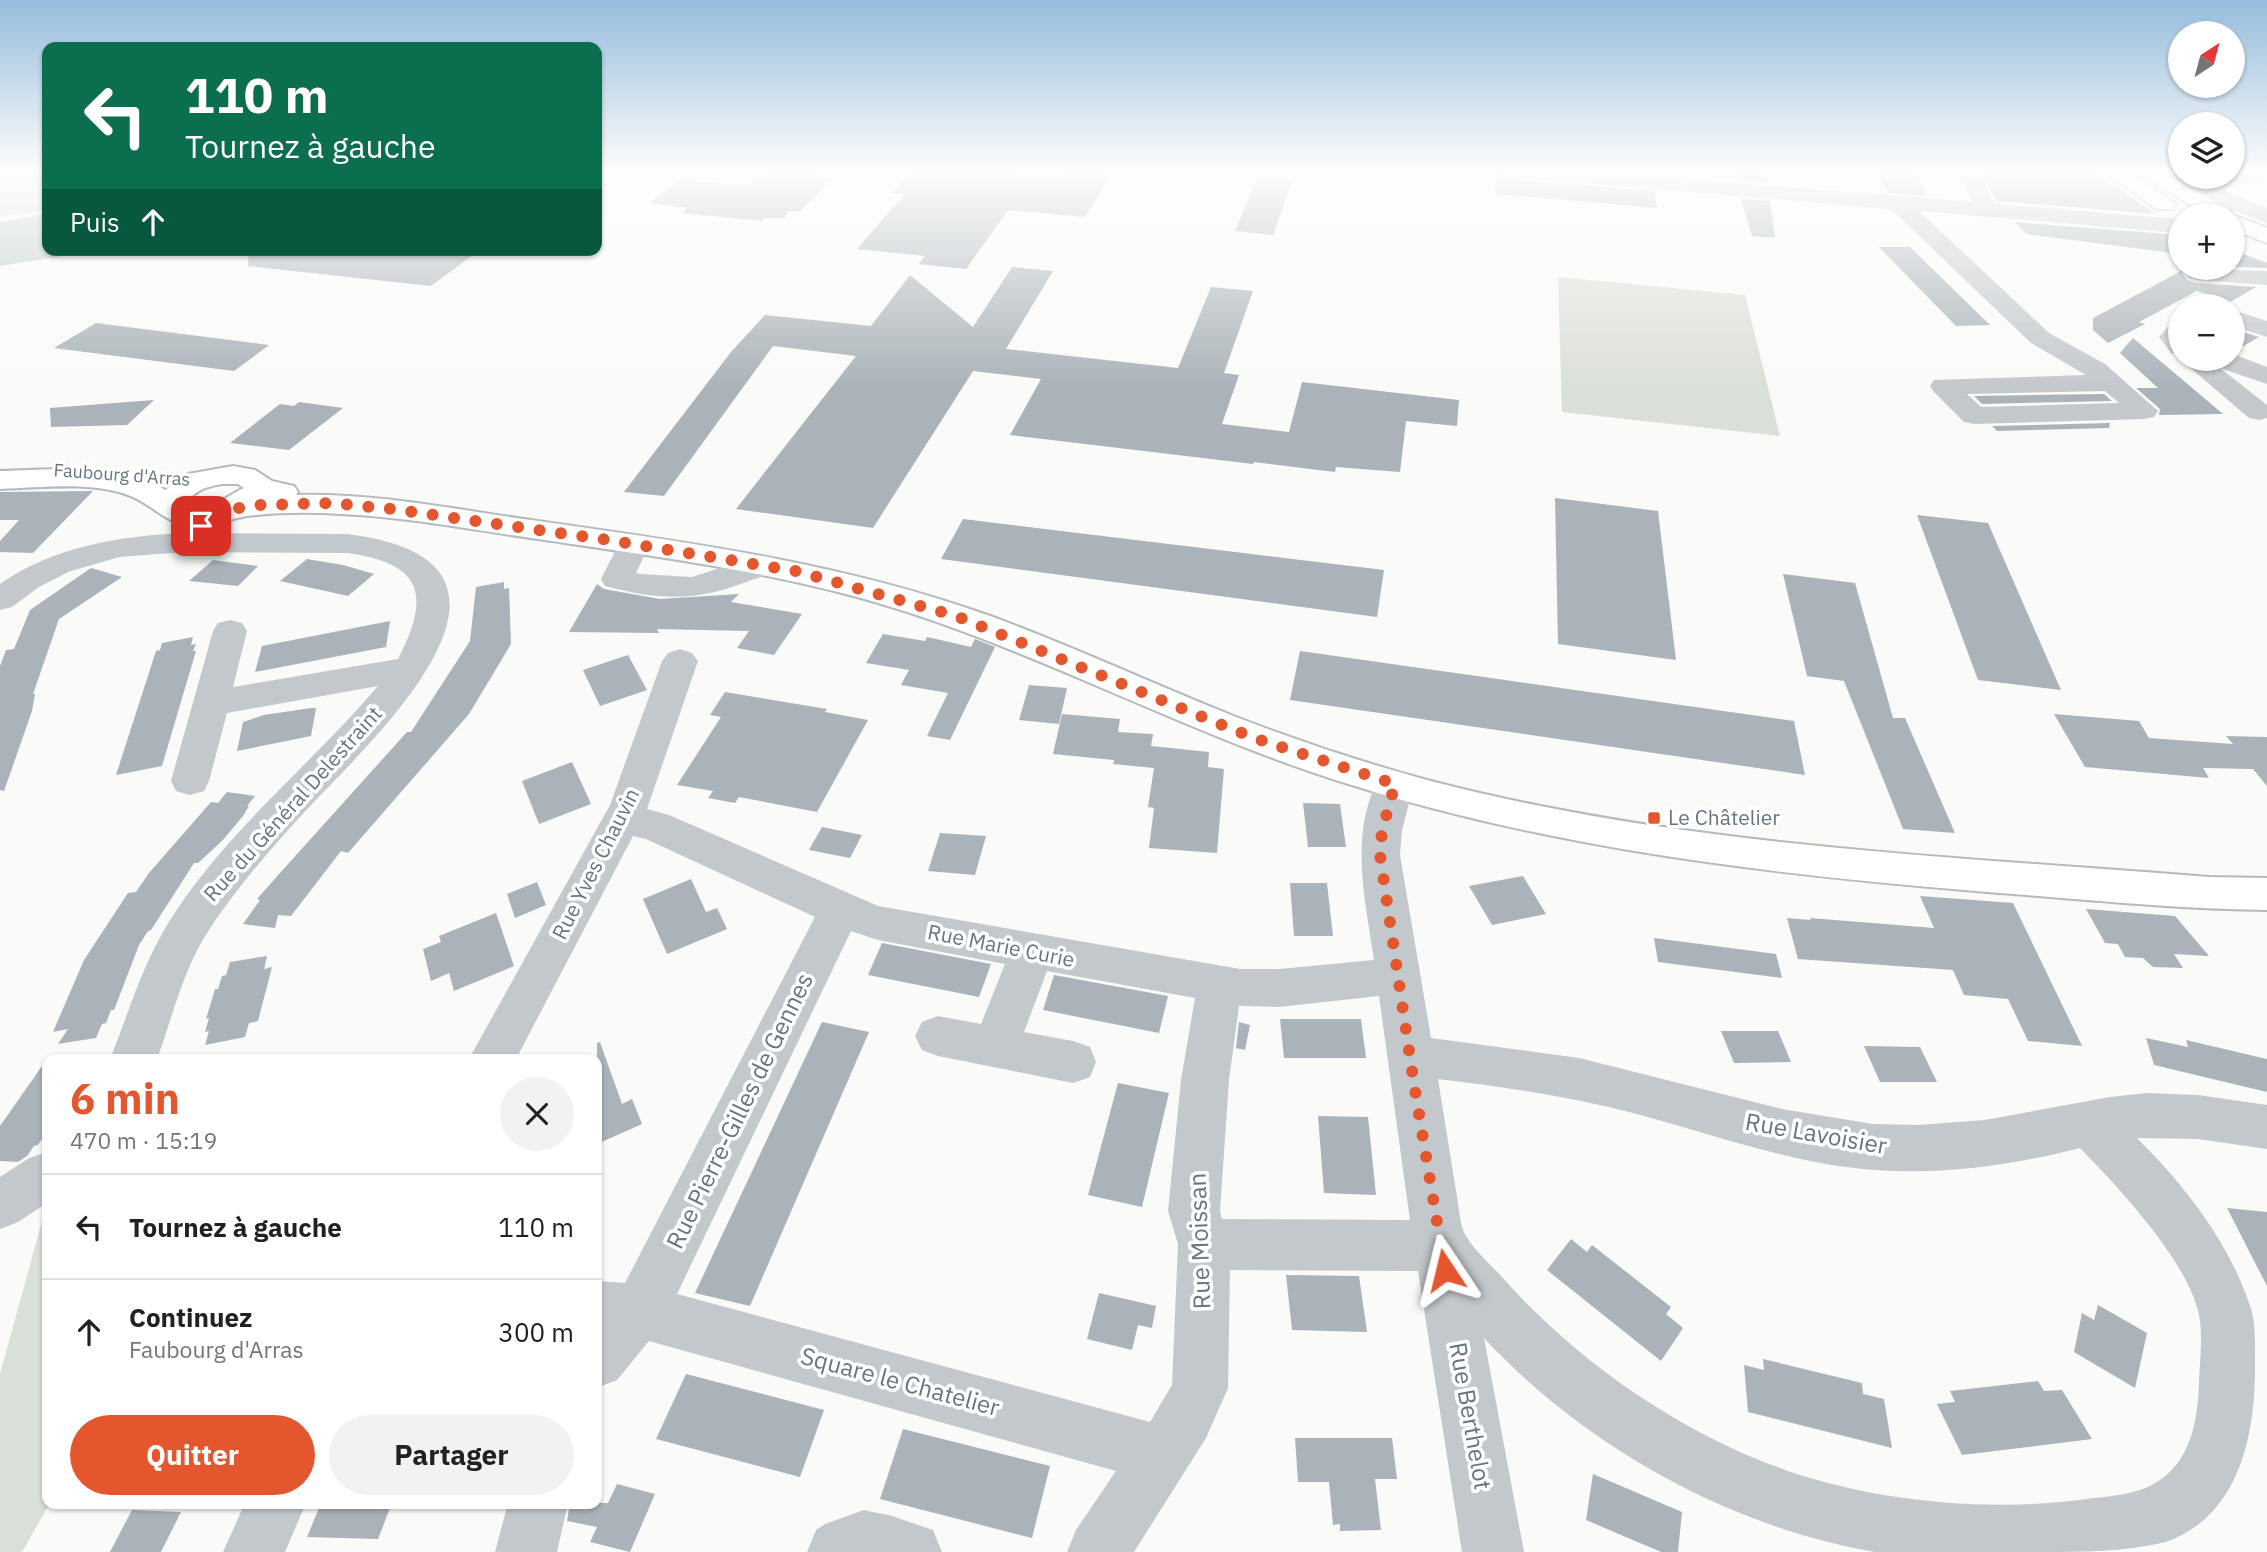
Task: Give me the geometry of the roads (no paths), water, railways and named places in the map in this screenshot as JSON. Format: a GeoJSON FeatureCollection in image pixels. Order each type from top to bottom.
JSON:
{"type":"FeatureCollection","features":[{"type":"Feature","properties":{"kind":"main road","name":"Faubourg d'Arras"},"geometry":{"type":"LineString","coordinates":[[0,469],[95,470],[178,480],[202,480],[233,475],[253,481]]}},
{"type":"Feature","properties":{"kind":"main road","name":"Faubourg d'Arras"},"geometry":{"type":"LineString","coordinates":[[0,480],[71,480],[127,485],[154,494],[172,509]]}},
{"type":"Feature","properties":{"kind":"main road"},"geometry":{"type":"LineString","coordinates":[[202,480],[176,495],[172,509],[193,517],[222,522],[316,503],[392,509]]}},
{"type":"Feature","properties":{"kind":"main road"},"geometry":{"type":"LineString","coordinates":[[222,522],[253,493],[253,481],[272,490],[335,497],[392,509],[763,564],[857,586],[956,616],[1254,738],[1395,784],[1562,826],[1656,842],[1746,853],[2209,893],[2267,902]]}},
{"type":"Feature","properties":{"kind":"main road"},"geometry":{"type":"LineString","coordinates":[[2209,893],[2267,894]]}},
{"type":"Feature","properties":{"kind":"street"},"geometry":{"type":"LineString","coordinates":[[1941,243],[2040,338],[2090,366],[2111,383],[2144,411],[1974,416],[1944,386],[2111,383]]}},
{"type":"Feature","properties":{"kind":"street"},"geometry":{"type":"LineString","coordinates":[[2245,277],[2267,278]]}},
{"type":"Feature","properties":{"kind":"street"},"geometry":{"type":"LineString","coordinates":[[2245,322],[2267,329]]}},
{"type":"Feature","properties":{"kind":"street"},"geometry":{"type":"LineString","coordinates":[[2212,371],[2249,404],[2267,377],[2245,368]]}},
{"type":"Feature","properties":{"kind":"street","name":"Rue du Général Delestraint"},"geometry":{"type":"LineString","coordinates":[[0,600],[22,583],[46,570],[152,533],[163,525],[172,509]]}},
{"type":"Feature","properties":{"kind":"street","name":"Rue du Général Delestraint"},"geometry":{"type":"LineString","coordinates":[[112,548],[165,542],[222,522],[271,545],[340,542],[367,546],[404,559],[427,578],[433,590],[427,634],[410,669],[379,708],[209,896],[165,971],[135,1054]]}},
{"type":"Feature","properties":{"kind":"street"},"geometry":{"type":"LineString","coordinates":[[190,781],[230,631]]}},
{"type":"Feature","properties":{"kind":"street","name":"Rue Yves Chauvin"},"geometry":{"type":"LineString","coordinates":[[495,1054],[624,819],[680,661]]}},
{"type":"Feature","properties":{"kind":"street","name":"Rue du Général Delestraint"},"geometry":{"type":"LineString","coordinates":[[211,703],[410,669]]}},
{"type":"Feature","properties":{"kind":"street","name":"Rue Berthelot"},"geometry":{"type":"LineString","coordinates":[[1395,784],[1382,831],[1380,855],[1440,1246],[1493,1552]]}},
{"type":"Feature","properties":{"kind":"street","name":"Rue Marie Curie"},"geometry":{"type":"LineString","coordinates":[[624,819],[655,826],[840,910],[872,921],[1219,986],[1279,988],[1398,976]]}},
{"type":"Feature","properties":{"kind":"street","name":"Rue Pierre-Gilles de Gennes"},"geometry":{"type":"LineString","coordinates":[[602,1348],[618,1309],[676,1242],[840,910]]}},
{"type":"Feature","properties":{"kind":"street"},"geometry":{"type":"LineString","coordinates":[[995,1047],[1032,952]]}},
{"type":"Feature","properties":{"kind":"street","name":"Rue Moissan"},"geometry":{"type":"LineString","coordinates":[[1098,1552],[1186,1418],[1200,1388],[1204,1244],[1194,1211],[1205,1080],[1219,986]]}},
{"type":"Feature","properties":{"kind":"street"},"geometry":{"type":"LineString","coordinates":[[938,1036],[1073,1062]]}},
{"type":"Feature","properties":{"kind":"street","name":"Rue Lavoisier"},"geometry":{"type":"LineString","coordinates":[[1410,1056],[1490,1064],[1577,1079],[1787,1133],[1872,1147],[1922,1148],[1971,1144],[2128,1116],[2161,1115],[2267,1127]]}},
{"type":"Feature","properties":{"kind":"street"},"geometry":{"type":"LineString","coordinates":[[1204,1244],[1440,1246],[1521,1337],[1570,1381],[1675,1449],[1755,1489],[1844,1521],[1922,1540],[1957,1545],[2039,1548],[2089,1543],[2114,1537],[2157,1518],[2191,1492],[2202,1478],[2213,1459],[2224,1420],[2227,1321],[2225,1307],[2217,1289],[2179,1221],[2154,1189],[2089,1123]]}},
{"type":"Feature","properties":{"kind":"street"},"geometry":{"type":"LineString","coordinates":[[0,1205],[42,1178]]}},
{"type":"Feature","properties":{"kind":"street","name":"Square le Chatelier"},"geometry":{"type":"LineString","coordinates":[[618,1309],[1161,1454]]}},
{"type":"Feature","properties":{"kind":"street"},"geometry":{"type":"LineString","coordinates":[[254,1552],[273,1509]]}},
{"type":"Feature","properties":{"kind":"street"},"geometry":{"type":"LineString","coordinates":[[526,1552],[537,1509]]}},
{"type":"Feature","properties":{"kind":"street"},"geometry":{"type":"LineString","coordinates":[[838,1552],[856,1541],[867,1539],[911,1552]]}},
{"type":"Feature","properties":{"kind":"place","name":"Le Châtelier"},"geometry":{"type":"Point","coordinates":[1654,818]}}]}
